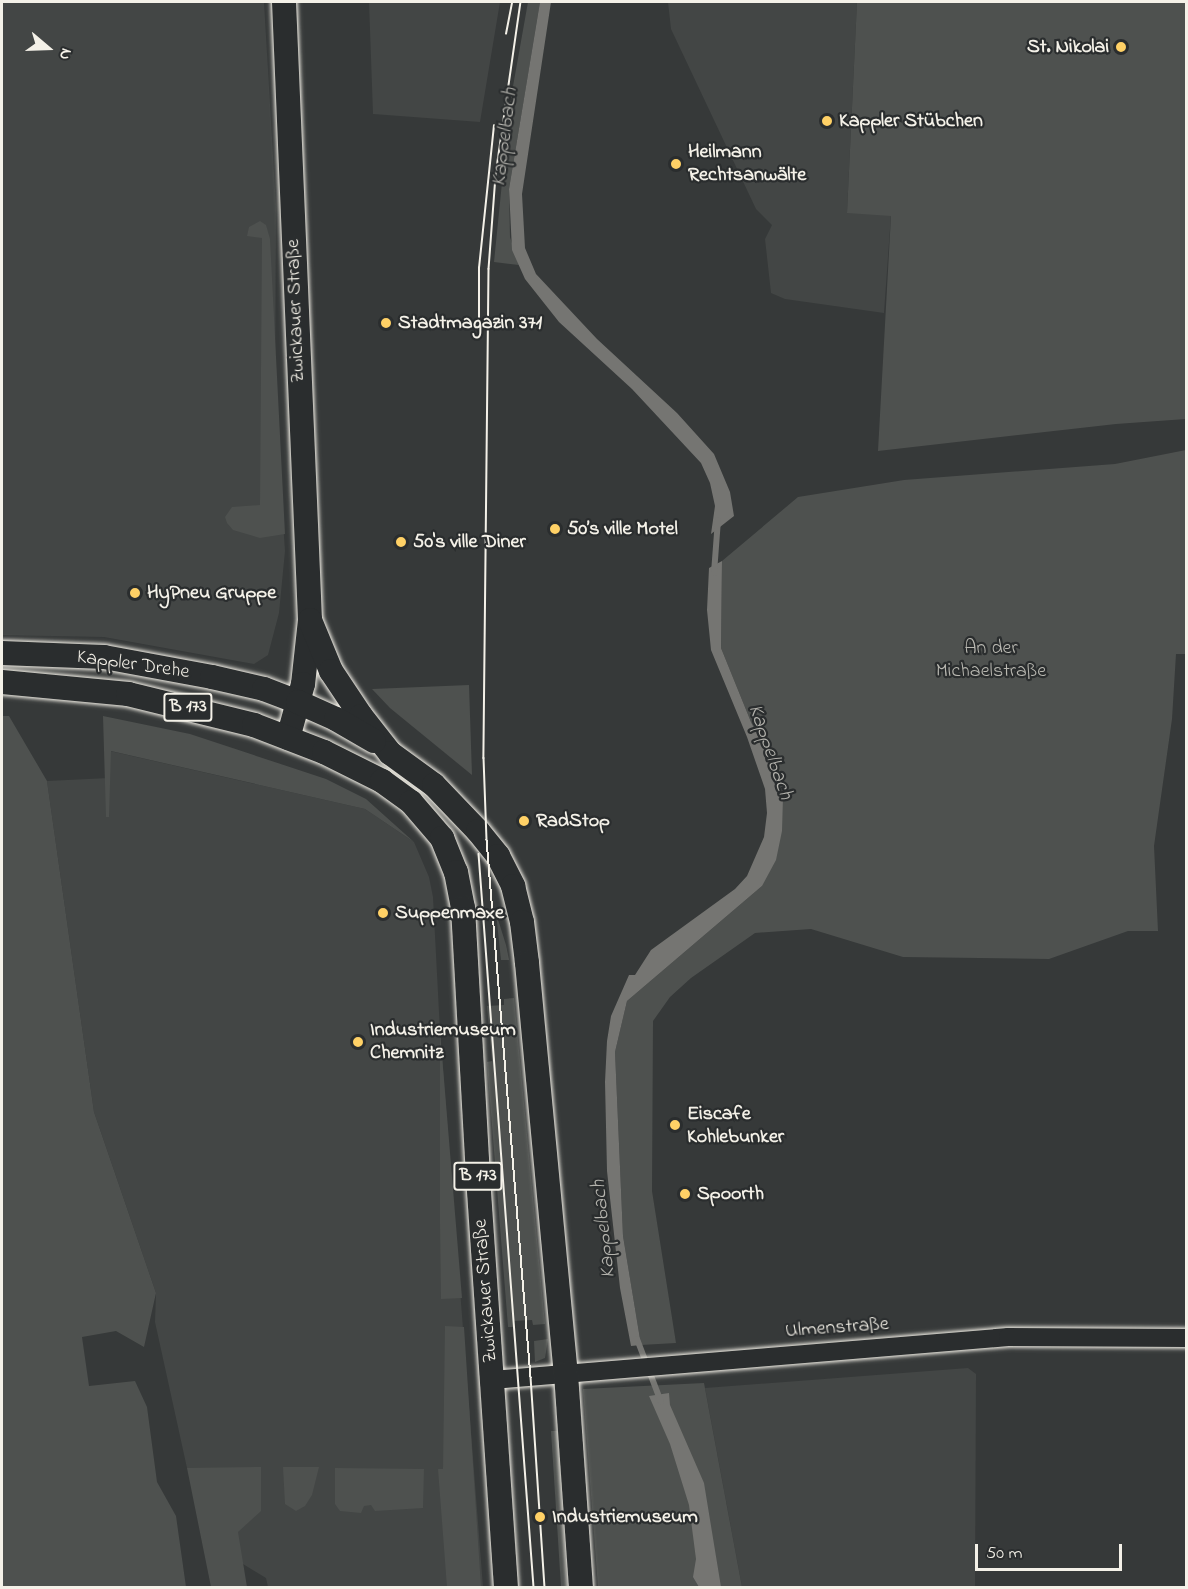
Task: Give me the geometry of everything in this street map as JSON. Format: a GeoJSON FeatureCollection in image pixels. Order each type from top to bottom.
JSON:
{"type":"FeatureCollection","features":[{"type":"Feature","properties":{"kind":"main road","name":"Zwickauer Straße"},"geometry":{"type":"LineString","coordinates":[[284,2],[310,620],[303,684],[288,738],[324,752],[397,790],[426,818],[442,838],[456,872],[463,908],[506,1587]]}},
{"type":"Feature","properties":{"kind":"main road","name":"Zwickauer Straße"},"geometry":{"type":"LineString","coordinates":[[310,620],[331,671],[361,716],[390,753],[434,785],[478,831],[498,856],[513,886],[522,922],[527,963],[567,1374],[581,1587]]}},
{"type":"Feature","properties":{"kind":"main road","name":"Kappler Drehe"},"geometry":{"type":"LineString","coordinates":[[2,653],[104,657],[264,689],[352,727],[390,753]]}},
{"type":"Feature","properties":{"kind":"main road","name":"Kappler Drehe"},"geometry":{"type":"LineString","coordinates":[[2,682],[128,694],[196,709],[288,738]]}},
{"type":"Feature","properties":{"kind":"street","name":"Ulmenstraße"},"geometry":{"type":"LineString","coordinates":[[492,1380],[1008,1338],[1186,1338]]}},
{"type":"Feature","properties":{"kind":"shaded area"},"geometry":{"type":"Polygon","coordinates":[[[2,2],[264,2],[276,207],[275,404],[285,551],[279,613],[268,655],[254,664],[104,637],[2,635],[2,2]]]}},
{"type":"Feature","properties":{"kind":"shaded area"},"geometry":{"type":"Polygon","coordinates":[[[369,2],[500,2],[480,122],[373,114],[369,2]]]}},
{"type":"Feature","properties":{"kind":"shaded area"},"geometry":{"type":"Polygon","coordinates":[[[540,2],[551,2],[522,194],[525,248],[536,274],[597,339],[677,413],[714,454],[730,492],[734,516],[711,534],[715,506],[710,483],[701,463],[632,389],[559,322],[525,279],[512,250],[509,189],[540,2]]]}},
{"type":"Feature","properties":{"kind":"shaded area"},"geometry":{"type":"Polygon","coordinates":[[[668,2],[857,2],[847,212],[891,215],[884,313],[785,299],[771,293],[765,239],[772,225],[756,209],[671,29],[668,2]]]}},
{"type":"Feature","properties":{"kind":"shaded area"},"geometry":{"type":"Polygon","coordinates":[[[722,561],[721,648],[751,722],[774,768],[783,797],[782,831],[776,860],[762,886],[627,1001],[615,1052],[623,1236],[641,1345],[631,1346],[620,1288],[607,1171],[605,1082],[611,1016],[629,975],[635,975],[651,950],[735,889],[747,876],[764,837],[767,813],[765,789],[747,737],[711,650],[707,610],[709,568],[722,561]]]}},
{"type":"Feature","properties":{"kind":"shaded area"},"geometry":{"type":"Polygon","coordinates":[[[110,751],[365,809],[414,842],[429,877],[433,897],[440,1031],[483,1587],[268,1587],[266,1578],[243,1564],[209,1468],[187,1468],[155,1322],[156,1293],[94,1112],[47,781],[109,778],[110,751]]]}},
{"type":"Feature","properties":{"kind":"shaded area"},"geometry":{"type":"Polygon","coordinates":[[[968,1368],[976,1374],[975,1587],[742,1587],[705,1388],[968,1368]]]}},
{"type":"Feature","properties":{"kind":"shaded area"},"geometry":{"type":"Polygon","coordinates":[[[669,1393],[670,1405],[704,1483],[721,1587],[699,1587],[693,1577],[696,1559],[689,1505],[670,1444],[649,1396],[669,1393]]]}},
{"type":"Feature","properties":{"kind":"green space"},"geometry":{"type":"Polygon","coordinates":[[[528,2],[540,2],[509,189],[510,237],[519,265],[494,262],[510,103],[528,2]]]}},
{"type":"Feature","properties":{"kind":"green space"},"geometry":{"type":"Polygon","coordinates":[[[857,2],[1186,2],[1186,419],[1116,424],[878,451],[891,216],[847,213],[857,2]]]}},
{"type":"Feature","properties":{"kind":"green space"},"geometry":{"type":"Polygon","coordinates":[[[260,221],[266,225],[270,239],[285,534],[260,538],[233,530],[225,517],[232,507],[260,505],[262,238],[247,236],[249,227],[260,221]]]}},
{"type":"Feature","properties":{"kind":"green space","name":"An der Michaelstraße"},"geometry":{"type":"Polygon","coordinates":[[[1186,450],[1186,654],[1176,654],[1172,719],[1154,846],[1158,931],[1128,931],[1049,959],[903,957],[811,929],[755,933],[691,978],[670,997],[653,1021],[652,1191],[676,1343],[641,1345],[623,1236],[615,1052],[627,1001],[762,886],[774,768],[751,722],[721,648],[722,561],[798,497],[904,480],[1115,464],[1186,450]]]}},
{"type":"Feature","properties":{"kind":"green space"},"geometry":{"type":"Polygon","coordinates":[[[469,685],[472,775],[390,708],[372,689],[469,685]]]}},
{"type":"Feature","properties":{"kind":"green space"},"geometry":{"type":"Polygon","coordinates":[[[2,716],[9,716],[47,781],[94,1112],[156,1293],[144,1347],[116,1331],[82,1337],[89,1386],[135,1381],[147,1407],[157,1482],[176,1516],[186,1587],[2,1587],[2,716]]]}},
{"type":"Feature","properties":{"kind":"green space"},"geometry":{"type":"Polygon","coordinates":[[[103,716],[190,734],[326,779],[366,799],[414,842],[365,809],[111,751],[109,817],[106,817],[103,716]]]}},
{"type":"Feature","properties":{"kind":"green space"},"geometry":{"type":"Polygon","coordinates":[[[496,913],[506,945],[509,960],[501,960],[496,913]]]}},
{"type":"Feature","properties":{"kind":"green space"},"geometry":{"type":"Polygon","coordinates":[[[514,998],[545,1324],[533,1325],[532,1320],[513,1321],[513,1327],[508,1327],[487,1062],[492,1061],[487,1006],[504,1005],[504,999],[514,998]]]}},
{"type":"Feature","properties":{"kind":"green space"},"geometry":{"type":"Polygon","coordinates":[[[440,1031],[462,1298],[441,1299],[440,1222],[440,1031]]]}},
{"type":"Feature","properties":{"kind":"green space"},"geometry":{"type":"Polygon","coordinates":[[[445,1326],[464,1327],[481,1587],[447,1587],[438,1469],[443,1469],[445,1326]]]}},
{"type":"Feature","properties":{"kind":"green space"},"geometry":{"type":"Polygon","coordinates":[[[548,1339],[545,1358],[535,1362],[534,1341],[548,1339]]]}},
{"type":"Feature","properties":{"kind":"green space"},"geometry":{"type":"Polygon","coordinates":[[[704,1383],[742,1587],[598,1587],[583,1389],[704,1383]]]}},
{"type":"Feature","properties":{"kind":"green space"},"geometry":{"type":"Polygon","coordinates":[[[551,1431],[557,1431],[567,1587],[561,1587],[551,1431]]]}},
{"type":"Feature","properties":{"kind":"green space"},"geometry":{"type":"Polygon","coordinates":[[[261,1467],[261,1511],[238,1532],[247,1587],[211,1587],[187,1468],[261,1467]]]}},
{"type":"Feature","properties":{"kind":"green space"},"geometry":{"type":"Polygon","coordinates":[[[283,1467],[319,1467],[312,1495],[305,1506],[296,1511],[285,1504],[283,1467]]]}},
{"type":"Feature","properties":{"kind":"green space"},"geometry":{"type":"Polygon","coordinates":[[[335,1468],[424,1469],[423,1508],[375,1511],[371,1505],[364,1506],[361,1513],[340,1511],[335,1504],[335,1468]]]}},
{"type":"Feature","properties":{"kind":"waterway","name":"Kappelbach"},"geometry":{"type":"LineString","coordinates":[[714,573],[718,520]]}},
{"type":"Feature","properties":{"kind":"waterway","name":"Kappelbach"},"geometry":{"type":"LineString","coordinates":[[637,1339],[661,1402]]}},
{"type":"Feature","properties":{"kind":"tram line"},"geometry":{"type":"LineString","coordinates":[[506,34],[512,2]]}},
{"type":"Feature","properties":{"kind":"tram line"},"geometry":{"type":"LineString","coordinates":[[521,2],[496,176],[489,269],[484,758],[487,840],[531,1377],[545,1588]]}},
{"type":"Feature","properties":{"kind":"tram line"},"geometry":{"type":"LineString","coordinates":[[479,332],[479,268],[494,126]]}},
{"type":"Feature","properties":{"kind":"tram line"},"geometry":{"type":"LineString","coordinates":[[479,854],[534,1588]]}},
{"type":"Feature","properties":{"kind":"place","name":"St. Nikolai"},"geometry":{"type":"Point","coordinates":[1121,47]}},
{"type":"Feature","properties":{"kind":"place","name":"Kappler Stübchen"},"geometry":{"type":"Point","coordinates":[827,121]}},
{"type":"Feature","properties":{"kind":"place","name":"Heilmann Rechtsanwälte"},"geometry":{"type":"Point","coordinates":[676,164]}},
{"type":"Feature","properties":{"kind":"place","name":"Stadtmagazin 371"},"geometry":{"type":"Point","coordinates":[386,323]}},
{"type":"Feature","properties":{"kind":"place","name":"50’s ville Motel"},"geometry":{"type":"Point","coordinates":[555,529]}},
{"type":"Feature","properties":{"kind":"place","name":"50's ville Diner"},"geometry":{"type":"Point","coordinates":[401,542]}},
{"type":"Feature","properties":{"kind":"place","name":"HyPneu Gruppe"},"geometry":{"type":"Point","coordinates":[135,593]}},
{"type":"Feature","properties":{"kind":"place","name":"RadStop"},"geometry":{"type":"Point","coordinates":[524,821]}},
{"type":"Feature","properties":{"kind":"place","name":"Suppenmaxe"},"geometry":{"type":"Point","coordinates":[383,913]}},
{"type":"Feature","properties":{"kind":"place","name":"Industriemuseum Chemnitz"},"geometry":{"type":"Point","coordinates":[358,1042]}},
{"type":"Feature","properties":{"kind":"place","name":"Eiscafe Kohlebunker"},"geometry":{"type":"Point","coordinates":[675,1125]}},
{"type":"Feature","properties":{"kind":"place","name":"Spoorth"},"geometry":{"type":"Point","coordinates":[685,1194]}},
{"type":"Feature","properties":{"kind":"place","name":"Industriemuseum"},"geometry":{"type":"Point","coordinates":[540,1517]}}]}
